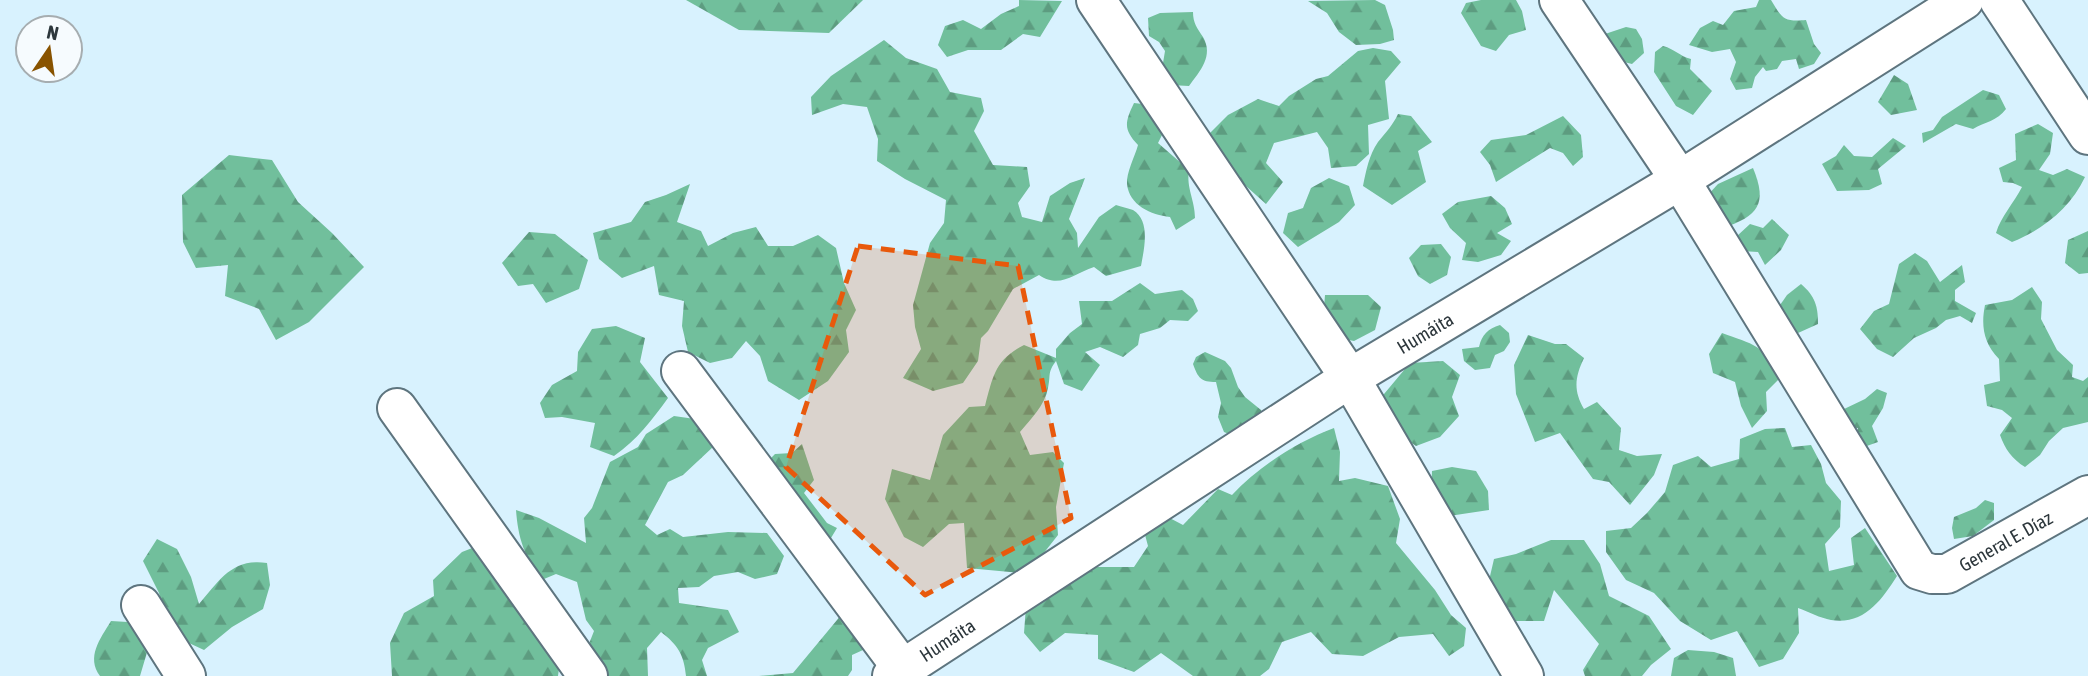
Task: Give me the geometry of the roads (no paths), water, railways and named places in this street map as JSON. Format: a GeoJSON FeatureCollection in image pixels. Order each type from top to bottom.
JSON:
{"type":"FeatureCollection","features":[{"type":"Feature","properties":{"kind":"street"},"geometry":{"type":"LineString","coordinates":[[1096,0],[1350,378],[1524,676]]}},
{"type":"Feature","properties":{"kind":"street"},"geometry":{"type":"LineString","coordinates":[[1559,0],[1680,180]]}},
{"type":"Feature","properties":{"kind":"street","name":"Humáita"},"geometry":{"type":"LineString","coordinates":[[897,672],[1350,378],[1680,180],[1964,0]]}},
{"type":"Feature","properties":{"kind":"street"},"geometry":{"type":"LineString","coordinates":[[1999,0],[2088,135]]}},
{"type":"Feature","properties":{"kind":"street","name":"General E. Díaz"},"geometry":{"type":"LineString","coordinates":[[1680,180],[1919,570],[1932,574],[1947,574],[2088,495]]}},
{"type":"Feature","properties":{"kind":"street"},"geometry":{"type":"LineString","coordinates":[[681,371],[897,672]]}},
{"type":"Feature","properties":{"kind":"street"},"geometry":{"type":"LineString","coordinates":[[397,408],[588,676]]}},
{"type":"Feature","properties":{"kind":"street"},"geometry":{"type":"LineString","coordinates":[[141,605],[186,676]]}}]}
